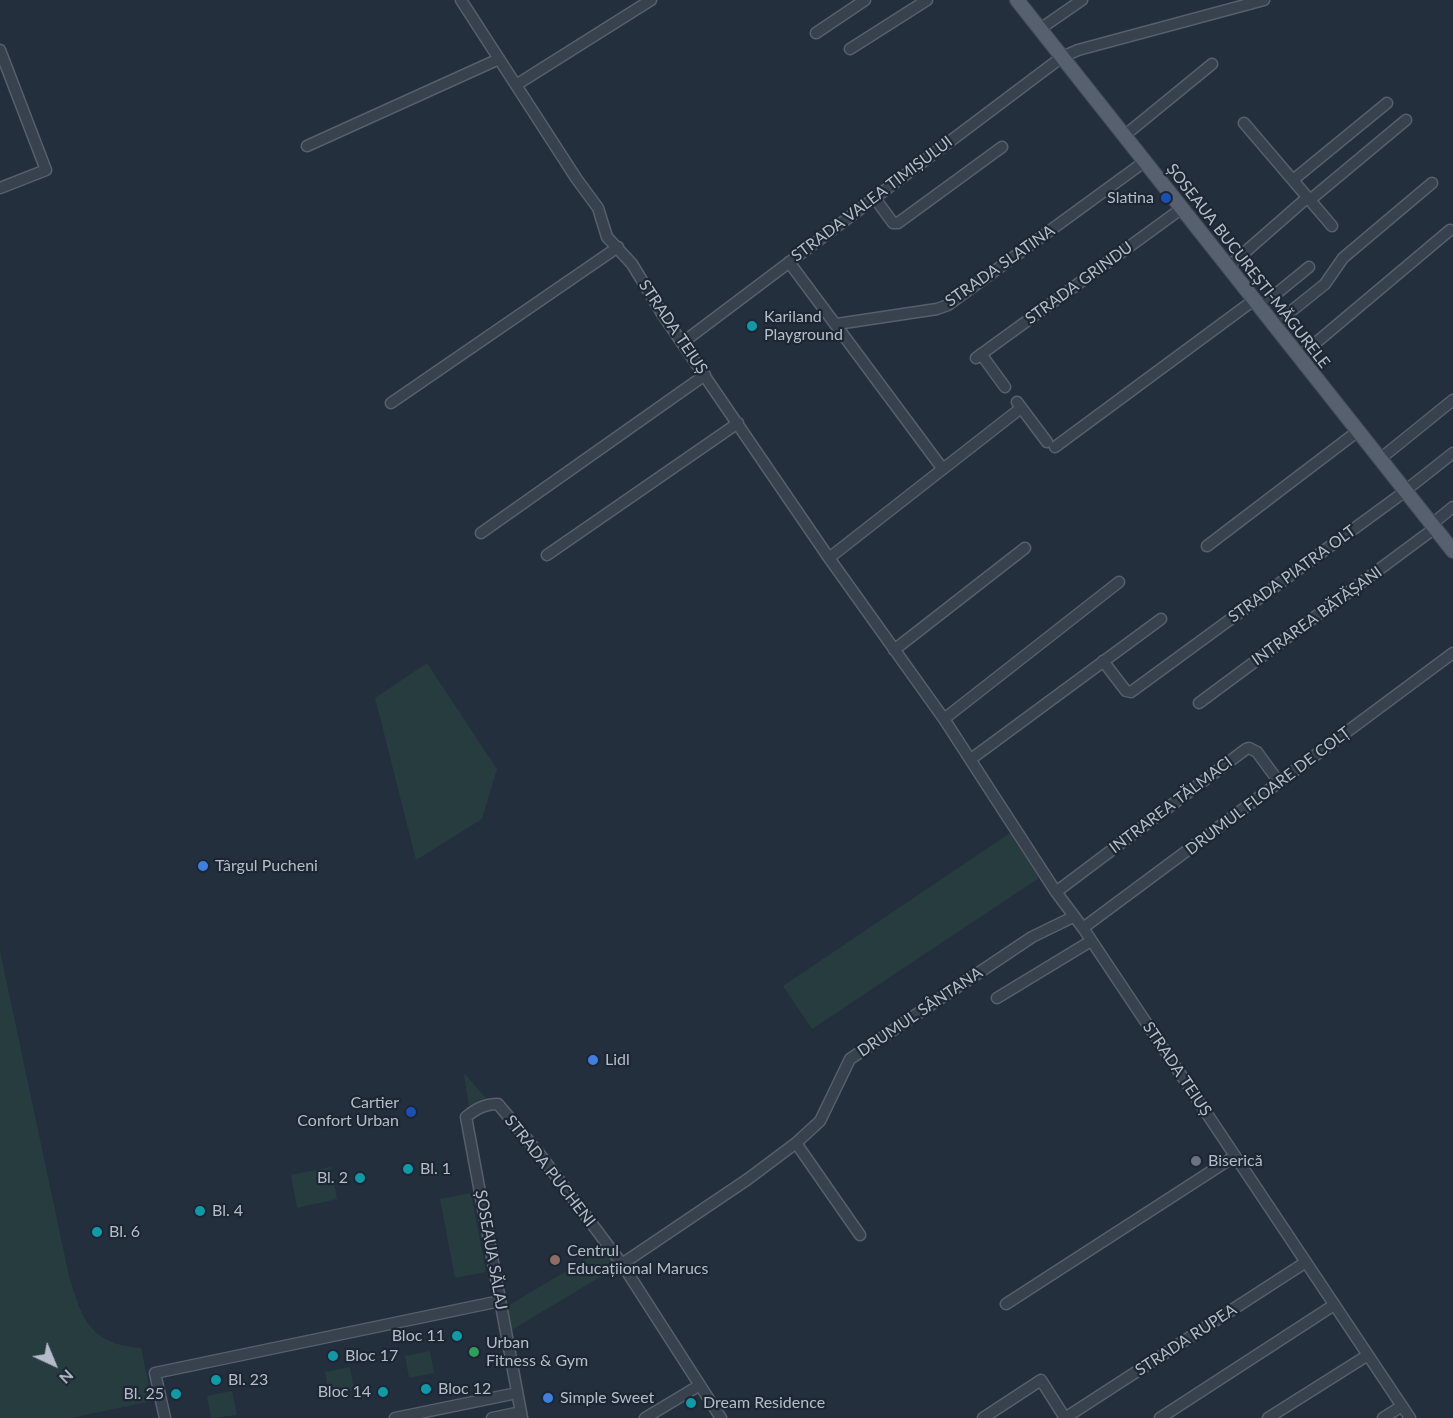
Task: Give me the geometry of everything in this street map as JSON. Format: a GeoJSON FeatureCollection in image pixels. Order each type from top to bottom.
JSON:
{"type":"FeatureCollection","features":[{"type":"Feature","properties":{"kind":"main road","name":"ȘOSEAUA BUCUREȘTI-MĂGURELE"},"geometry":{"type":"LineString","coordinates":[[1017,0],[1453,551]]}},
{"type":"Feature","properties":{"kind":"street"},"geometry":{"type":"LineString","coordinates":[[516,85],[651,0]]}},
{"type":"Feature","properties":{"kind":"street"},"geometry":{"type":"LineString","coordinates":[[816,33],[864,0]]}},
{"type":"Feature","properties":{"kind":"street"},"geometry":{"type":"LineString","coordinates":[[850,49],[927,0]]}},
{"type":"Feature","properties":{"kind":"street"},"geometry":{"type":"LineString","coordinates":[[1040,29],[1082,0]]}},
{"type":"Feature","properties":{"kind":"street","name":"STRADA VALEA TIMIȘULUI"},"geometry":{"type":"LineString","coordinates":[[682,343],[1062,57],[1078,50],[1264,0]]}},
{"type":"Feature","properties":{"kind":"street","name":"STRADA TEIUȘ"},"geometry":{"type":"LineString","coordinates":[[463,1],[576,178],[598,208],[606,234],[632,264],[682,343],[829,558],[944,719],[1056,892],[1083,928],[1410,1418]]}},
{"type":"Feature","properties":{"kind":"street"},"geometry":{"type":"LineString","coordinates":[[0,50],[46,170],[0,188]]}},
{"type":"Feature","properties":{"kind":"street"},"geometry":{"type":"LineString","coordinates":[[308,146],[499,59]]}},
{"type":"Feature","properties":{"kind":"street"},"geometry":{"type":"LineString","coordinates":[[1124,136],[1212,64]]}},
{"type":"Feature","properties":{"kind":"street"},"geometry":{"type":"LineString","coordinates":[[0,86],[12,81]]}},
{"type":"Feature","properties":{"kind":"street"},"geometry":{"type":"LineString","coordinates":[[1293,180],[1387,103]]}},
{"type":"Feature","properties":{"kind":"street"},"geometry":{"type":"LineString","coordinates":[[1228,267],[1309,198],[1407,120]]}},
{"type":"Feature","properties":{"kind":"street"},"geometry":{"type":"LineString","coordinates":[[1244,123],[1332,226]]}},
{"type":"Feature","properties":{"kind":"street"},"geometry":{"type":"LineString","coordinates":[[874,197],[893,223],[898,224],[1002,147]]}},
{"type":"Feature","properties":{"kind":"street","name":"STRADA SLATINA"},"geometry":{"type":"LineString","coordinates":[[837,324],[937,309],[948,305],[1144,162]]}},
{"type":"Feature","properties":{"kind":"street"},"geometry":{"type":"LineString","coordinates":[[1274,325],[1325,284],[1343,258],[1432,183]]}},
{"type":"Feature","properties":{"kind":"street","name":"STRADA GRINDU"},"geometry":{"type":"LineString","coordinates":[[1005,387],[979,356],[1181,209]]}},
{"type":"Feature","properties":{"kind":"street"},"geometry":{"type":"LineString","coordinates":[[1299,357],[1450,230]]}},
{"type":"Feature","properties":{"kind":"street"},"geometry":{"type":"LineString","coordinates":[[391,403],[618,248]]}},
{"type":"Feature","properties":{"kind":"street"},"geometry":{"type":"LineString","coordinates":[[789,262],[942,468]]}},
{"type":"Feature","properties":{"kind":"street"},"geometry":{"type":"LineString","coordinates":[[1147,372],[1309,267]]}},
{"type":"Feature","properties":{"kind":"street"},"geometry":{"type":"LineString","coordinates":[[829,558],[1019,405],[1051,444],[1255,301]]}},
{"type":"Feature","properties":{"kind":"street"},"geometry":{"type":"LineString","coordinates":[[481,533],[705,375]]}},
{"type":"Feature","properties":{"kind":"street"},"geometry":{"type":"LineString","coordinates":[[1380,459],[1453,400]]}},
{"type":"Feature","properties":{"kind":"street"},"geometry":{"type":"LineString","coordinates":[[547,555],[738,423]]}},
{"type":"Feature","properties":{"kind":"street"},"geometry":{"type":"LineString","coordinates":[[1207,546],[1358,432]]}},
{"type":"Feature","properties":{"kind":"street","name":"STRADA PIATRA OLT"},"geometry":{"type":"LineString","coordinates":[[1103,662],[1128,692],[1405,491],[1453,453]]}},
{"type":"Feature","properties":{"kind":"street","name":"INTRAREA BĂTĂȘANI"},"geometry":{"type":"LineString","coordinates":[[1199,703],[1433,526],[1453,507]]}},
{"type":"Feature","properties":{"kind":"street"},"geometry":{"type":"LineString","coordinates":[[894,650],[1025,548]]}},
{"type":"Feature","properties":{"kind":"street"},"geometry":{"type":"LineString","coordinates":[[944,719],[1119,582]]}},
{"type":"Feature","properties":{"kind":"street"},"geometry":{"type":"LineString","coordinates":[[971,759],[1161,619]]}},
{"type":"Feature","properties":{"kind":"street","name":"DRUMUL FLOARE DE COLȚ"},"geometry":{"type":"LineString","coordinates":[[1083,928],[1453,653]]}},
{"type":"Feature","properties":{"kind":"street","name":"INTRAREA TĂLMACI"},"geometry":{"type":"LineString","coordinates":[[1056,892],[1246,748],[1257,752],[1279,782]]}},
{"type":"Feature","properties":{"kind":"street","name":"DRUMUL SÂNTANA"},"geometry":{"type":"LineString","coordinates":[[622,1264],[748,1179],[796,1143],[820,1120],[850,1059],[1032,937],[1073,917]]}},
{"type":"Feature","properties":{"kind":"street"},"geometry":{"type":"LineString","coordinates":[[997,998],[1091,941]]}},
{"type":"Feature","properties":{"kind":"street","name":"ȘOSEAUA SĂLAJ"},"geometry":{"type":"LineString","coordinates":[[498,1104],[485,1105],[466,1117],[521,1415]]}},
{"type":"Feature","properties":{"kind":"street","name":"STRADA PUCHENI"},"geometry":{"type":"LineString","coordinates":[[498,1104],[542,1156],[622,1264],[721,1418]]}},
{"type":"Feature","properties":{"kind":"street"},"geometry":{"type":"LineString","coordinates":[[796,1143],[860,1235]]}},
{"type":"Feature","properties":{"kind":"street"},"geometry":{"type":"LineString","coordinates":[[1006,1304],[1235,1156]]}},
{"type":"Feature","properties":{"kind":"street","name":"STRADA RUPEA"},"geometry":{"type":"LineString","coordinates":[[1065,1418],[1305,1262]]}},
{"type":"Feature","properties":{"kind":"street"},"geometry":{"type":"LineString","coordinates":[[165,1418],[155,1373],[500,1301]]}},
{"type":"Feature","properties":{"kind":"street"},"geometry":{"type":"LineString","coordinates":[[1160,1418],[1335,1305]]}},
{"type":"Feature","properties":{"kind":"street"},"geometry":{"type":"LineString","coordinates":[[1268,1418],[1368,1355]]}},
{"type":"Feature","properties":{"kind":"street"},"geometry":{"type":"LineString","coordinates":[[983,1418],[1041,1380],[1065,1418]]}},
{"type":"Feature","properties":{"kind":"street"},"geometry":{"type":"LineString","coordinates":[[645,1418],[700,1385]]}},
{"type":"Feature","properties":{"kind":"street"},"geometry":{"type":"LineString","coordinates":[[396,1418],[517,1393]]}},
{"type":"Feature","properties":{"kind":"street"},"geometry":{"type":"LineString","coordinates":[[1383,1418],[1402,1406]]}},
{"type":"Feature","properties":{"kind":"street"},"geometry":{"type":"LineString","coordinates":[[492,1418],[521,1415]]}},
{"type":"Feature","properties":{"kind":"green space"},"geometry":{"type":"Polygon","coordinates":[[[427,663],[497,769],[482,819],[416,860],[375,698],[427,663]]]}},
{"type":"Feature","properties":{"kind":"green space"},"geometry":{"type":"Polygon","coordinates":[[[1010,833],[1039,878],[812,1029],[783,986],[1010,833]]]}},
{"type":"Feature","properties":{"kind":"green space"},"geometry":{"type":"Polygon","coordinates":[[[0,951],[74,1292],[84,1317],[99,1335],[124,1346],[141,1348],[152,1401],[71,1418],[0,1418],[0,951]]]}},
{"type":"Feature","properties":{"kind":"green space"},"geometry":{"type":"Polygon","coordinates":[[[464,1075],[486,1098],[469,1106],[464,1075]]]}},
{"type":"Feature","properties":{"kind":"green space"},"geometry":{"type":"Polygon","coordinates":[[[331,1167],[337,1199],[297,1208],[291,1175],[331,1167]]]}},
{"type":"Feature","properties":{"kind":"green space"},"geometry":{"type":"Polygon","coordinates":[[[471,1193],[486,1272],[455,1278],[440,1199],[471,1193]]]}},
{"type":"Feature","properties":{"kind":"green space"},"geometry":{"type":"Polygon","coordinates":[[[603,1249],[617,1267],[510,1331],[506,1307],[603,1249]]]}},
{"type":"Feature","properties":{"kind":"green space"},"geometry":{"type":"Polygon","coordinates":[[[430,1351],[434,1373],[409,1378],[405,1356],[430,1351]]]}},
{"type":"Feature","properties":{"kind":"green space"},"geometry":{"type":"Polygon","coordinates":[[[350,1367],[354,1390],[329,1395],[325,1372],[350,1367]]]}},
{"type":"Feature","properties":{"kind":"green space"},"geometry":{"type":"Polygon","coordinates":[[[232,1391],[237,1415],[211,1418],[207,1396],[232,1391]]]}},
{"type":"Feature","properties":{"kind":"place","name":"Slatina"},"geometry":{"type":"Point","coordinates":[1166,198]}},
{"type":"Feature","properties":{"kind":"place","name":"Kariland Playground"},"geometry":{"type":"Point","coordinates":[752,326]}},
{"type":"Feature","properties":{"kind":"place","name":"Târgul Pucheni"},"geometry":{"type":"Point","coordinates":[203,866]}},
{"type":"Feature","properties":{"kind":"place","name":"Lidl"},"geometry":{"type":"Point","coordinates":[593,1060]}},
{"type":"Feature","properties":{"kind":"place","name":"Cartier Confort Urban"},"geometry":{"type":"Point","coordinates":[411,1112]}},
{"type":"Feature","properties":{"kind":"place","name":"Biserică"},"geometry":{"type":"Point","coordinates":[1196,1161]}},
{"type":"Feature","properties":{"kind":"place","name":"Bl. 1"},"geometry":{"type":"Point","coordinates":[408,1169]}},
{"type":"Feature","properties":{"kind":"place","name":"Bl. 2"},"geometry":{"type":"Point","coordinates":[360,1178]}},
{"type":"Feature","properties":{"kind":"place","name":"Bl. 4"},"geometry":{"type":"Point","coordinates":[200,1211]}},
{"type":"Feature","properties":{"kind":"place","name":"Bl. 6"},"geometry":{"type":"Point","coordinates":[97,1232]}},
{"type":"Feature","properties":{"kind":"place","name":"Centrul Educațiional Marucs"},"geometry":{"type":"Point","coordinates":[555,1260]}},
{"type":"Feature","properties":{"kind":"place","name":"Bloc 11"},"geometry":{"type":"Point","coordinates":[457,1336]}},
{"type":"Feature","properties":{"kind":"place","name":"Urban Fitness & Gym"},"geometry":{"type":"Point","coordinates":[474,1352]}},
{"type":"Feature","properties":{"kind":"place","name":"Bloc 17"},"geometry":{"type":"Point","coordinates":[333,1356]}},
{"type":"Feature","properties":{"kind":"place","name":"Bl. 23"},"geometry":{"type":"Point","coordinates":[216,1380]}},
{"type":"Feature","properties":{"kind":"place","name":"Bloc 12"},"geometry":{"type":"Point","coordinates":[426,1389]}},
{"type":"Feature","properties":{"kind":"place","name":"Bloc 14"},"geometry":{"type":"Point","coordinates":[383,1392]}},
{"type":"Feature","properties":{"kind":"place","name":"Bl. 25"},"geometry":{"type":"Point","coordinates":[176,1394]}},
{"type":"Feature","properties":{"kind":"place","name":"Simple Sweet"},"geometry":{"type":"Point","coordinates":[548,1398]}},
{"type":"Feature","properties":{"kind":"place","name":"Dream Residence"},"geometry":{"type":"Point","coordinates":[691,1403]}}]}
